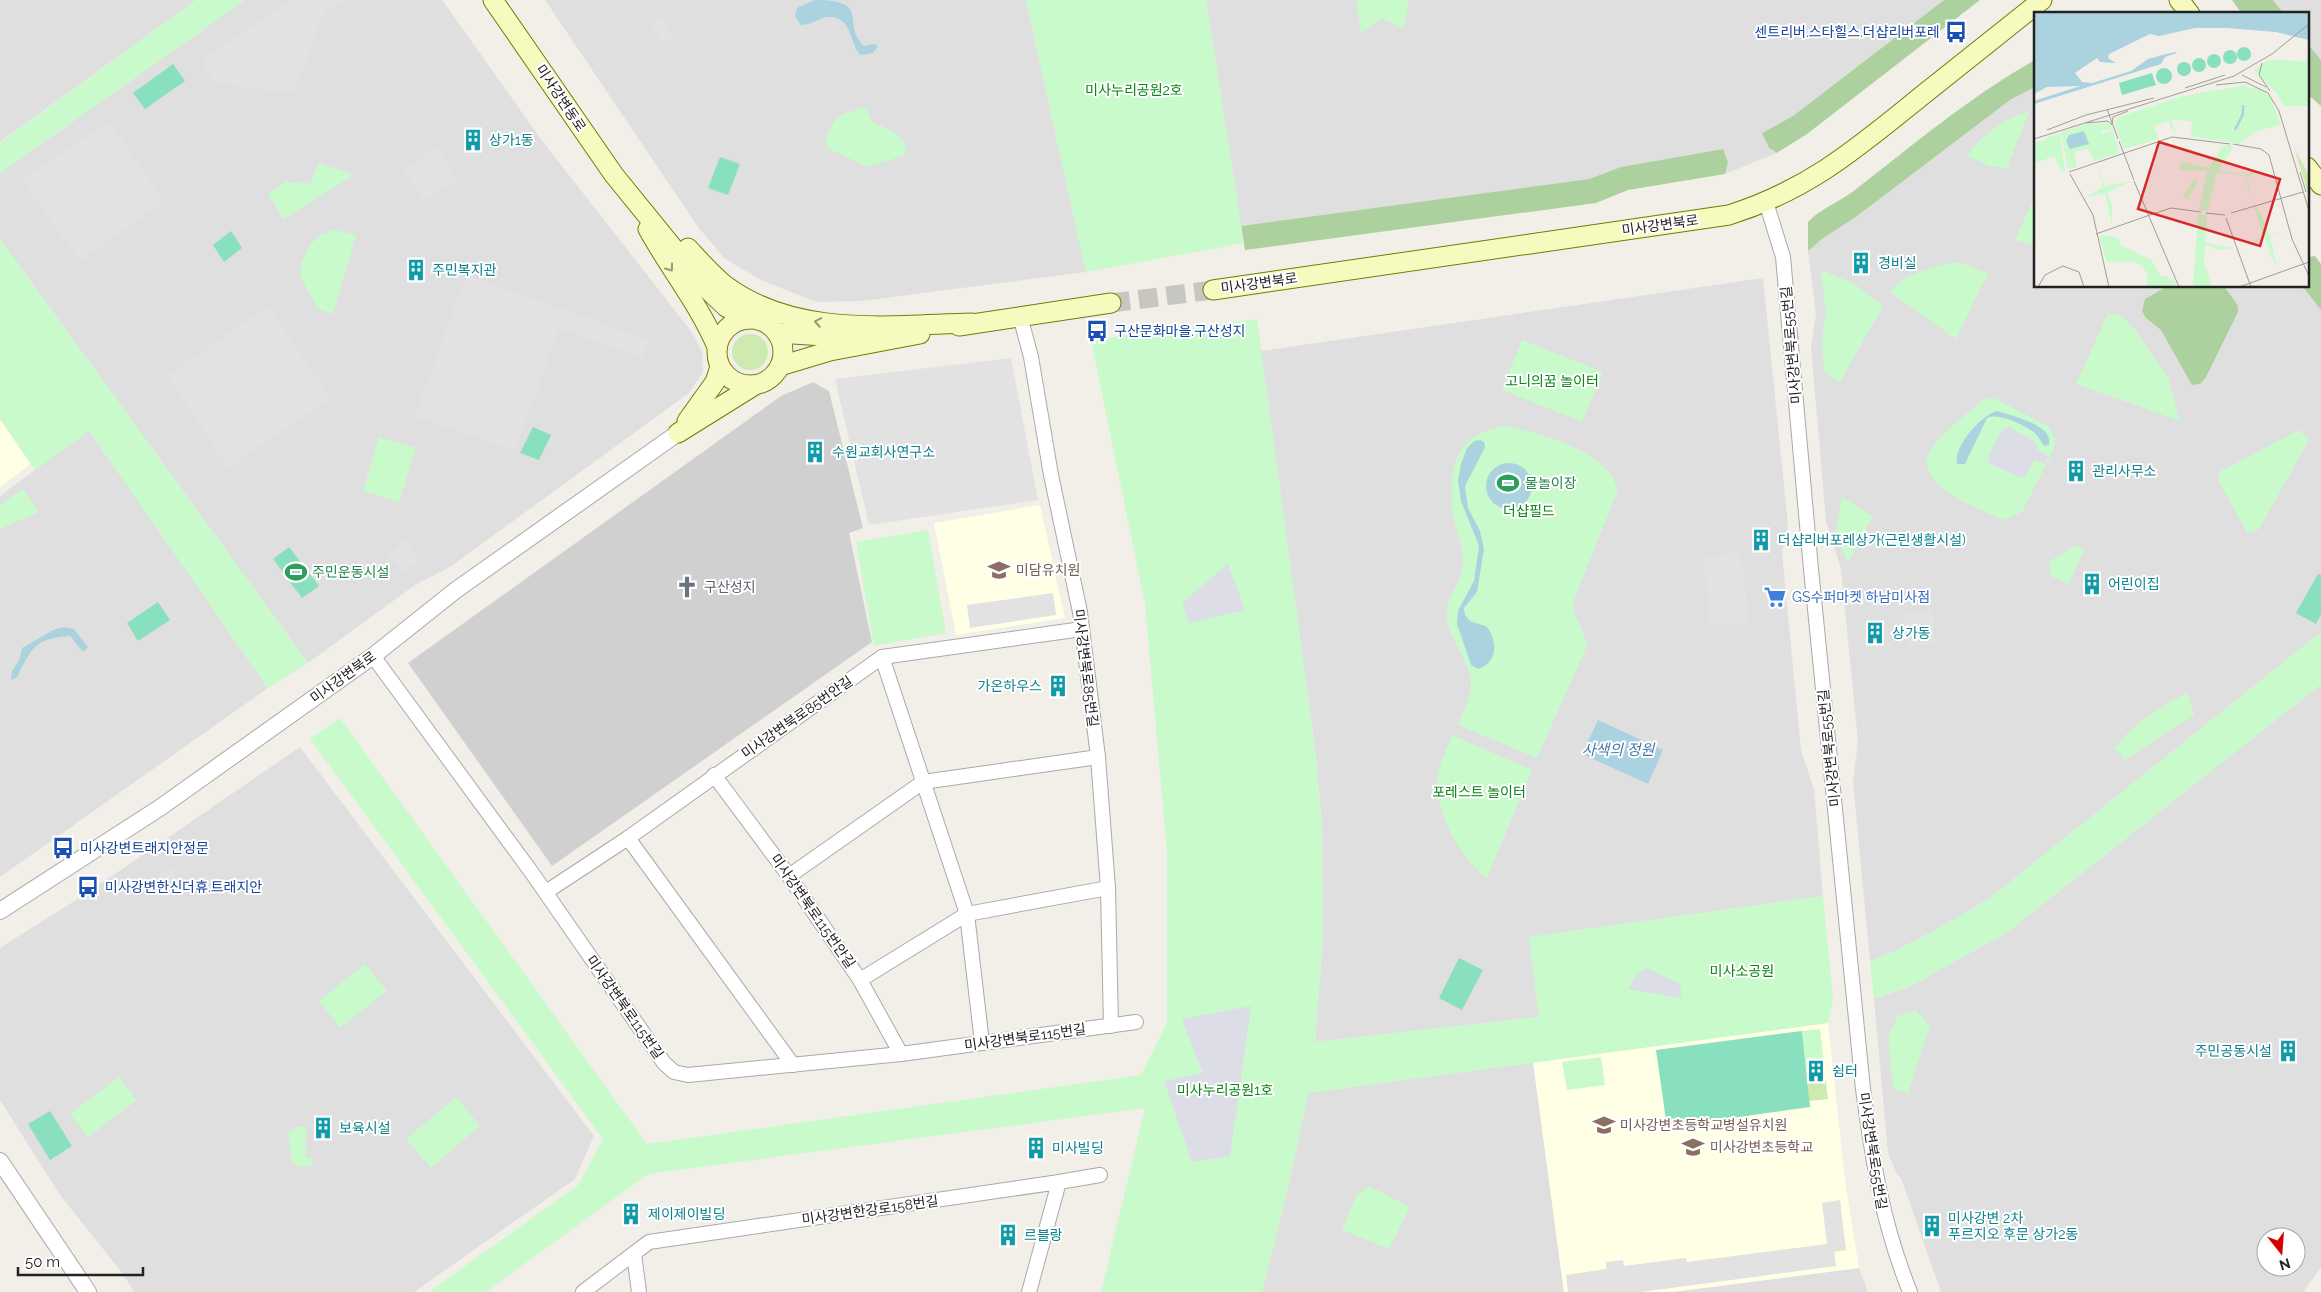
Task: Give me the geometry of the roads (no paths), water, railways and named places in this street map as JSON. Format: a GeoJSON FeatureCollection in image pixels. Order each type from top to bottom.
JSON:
{"type":"FeatureCollection","features":[{"type":"Feature","properties":{"kind":"main road","name":"미사강변동로"},"geometry":{"type":"LineString","coordinates":[[492,0],[614,176],[631,194]]}},
{"type":"Feature","properties":{"kind":"main road","name":"미사강변북로"},"geometry":{"type":"LineString","coordinates":[[1213,290],[1729,215],[1766,202],[1806,182],[1843,159],[2042,0]]}},
{"type":"Feature","properties":{"kind":"main road"},"geometry":{"type":"LineString","coordinates":[[2179,0],[2188,12]]}},
{"type":"Feature","properties":{"kind":"main road"},"geometry":{"type":"LineString","coordinates":[[2308,168],[2321,185]]}},
{"type":"Feature","properties":{"kind":"main road"},"geometry":{"type":"LineString","coordinates":[[631,194],[705,287],[726,307],[748,319],[769,325],[777,333],[782,344],[783,355],[780,366],[774,375],[678,433]]}},
{"type":"Feature","properties":{"kind":"main road"},"geometry":{"type":"LineString","coordinates":[[631,194],[726,285],[747,299],[770,309],[838,325],[972,323]]}},
{"type":"Feature","properties":{"kind":"main road"},"geometry":{"type":"LineString","coordinates":[[631,194],[664,259],[707,322],[717,346],[720,367],[715,382],[678,433]]}},
{"type":"Feature","properties":{"kind":"main road"},"geometry":{"type":"LineString","coordinates":[[780,366],[830,351],[972,323],[1111,303]]}},
{"type":"Feature","properties":{"kind":"main road"},"geometry":{"type":"LineString","coordinates":[[717,346],[721,336],[728,327],[737,321],[748,319]]}},
{"type":"Feature","properties":{"kind":"main road"},"geometry":{"type":"LineString","coordinates":[[777,333],[827,338],[903,337]]}},
{"type":"Feature","properties":{"kind":"main road"},"geometry":{"type":"LineString","coordinates":[[720,367],[734,381],[744,385],[755,385]]}},
{"type":"Feature","properties":{"kind":"street","name":"미사강변북로55번길"},"geometry":{"type":"LineString","coordinates":[[1766,202],[1783,256],[1810,569],[1872,1162],[1882,1213],[1910,1292]]}},
{"type":"Feature","properties":{"kind":"street","name":"미사강변북로85번길"},"geometry":{"type":"LineString","coordinates":[[1020,316],[1031,357],[1082,629],[1098,757],[1108,888],[1111,1026]]}},
{"type":"Feature","properties":{"kind":"street","name":"미사강변북로"},"geometry":{"type":"LineString","coordinates":[[0,911],[161,807],[374,656],[456,590],[678,433]]}},
{"type":"Feature","properties":{"kind":"street","name":"미사강변북로85번안길"},"geometry":{"type":"LineString","coordinates":[[546,892],[628,838],[882,657],[1082,629]]}},
{"type":"Feature","properties":{"kind":"street","name":"미사강변북로115번길"},"geometry":{"type":"LineString","coordinates":[[374,656],[546,892],[664,1064],[674,1072],[688,1075],[901,1054],[1136,1022]]}},
{"type":"Feature","properties":{"kind":"street"},"geometry":{"type":"LineString","coordinates":[[882,657],[967,914],[982,1043]]}},
{"type":"Feature","properties":{"kind":"street"},"geometry":{"type":"LineString","coordinates":[[789,876],[923,782],[1098,757]]}},
{"type":"Feature","properties":{"kind":"street","name":"미사강변북로115번안길"},"geometry":{"type":"LineString","coordinates":[[714,775],[789,876],[860,980],[901,1054]]}},
{"type":"Feature","properties":{"kind":"street"},"geometry":{"type":"LineString","coordinates":[[628,838],[793,1065]]}},
{"type":"Feature","properties":{"kind":"street"},"geometry":{"type":"LineString","coordinates":[[860,980],[967,914],[1108,888]]}},
{"type":"Feature","properties":{"kind":"street"},"geometry":{"type":"LineString","coordinates":[[0,1161],[88,1292]]}},
{"type":"Feature","properties":{"kind":"street","name":"미사강변한강로158번길"},"geometry":{"type":"LineString","coordinates":[[583,1292],[649,1242],[1100,1175]]}},
{"type":"Feature","properties":{"kind":"street"},"geometry":{"type":"LineString","coordinates":[[1029,1292],[1059,1182]]}},
{"type":"Feature","properties":{"kind":"street"},"geometry":{"type":"LineString","coordinates":[[634,1254],[639,1292]]}},
{"type":"Feature","properties":{"kind":"water"},"geometry":{"type":"Polygon","coordinates":[[[814,0],[832,1],[849,8],[857,37],[864,46],[874,44],[878,46],[873,53],[860,55],[856,50],[849,30],[841,20],[827,17],[801,25],[795,16],[797,8],[814,0]]]}},
{"type":"Feature","properties":{"kind":"water"},"geometry":{"type":"Polygon","coordinates":[[[1997,411],[2039,427],[2049,438],[2049,445],[2044,446],[2038,436],[2025,426],[2005,418],[1987,418],[1965,464],[1957,464],[1959,449],[1976,425],[1997,411]]]}},
{"type":"Feature","properties":{"kind":"water"},"geometry":{"type":"Polygon","coordinates":[[[1480,440],[1484,442],[1485,447],[1465,486],[1468,508],[1480,531],[1484,549],[1477,592],[1464,608],[1468,619],[1474,623],[1486,626],[1493,638],[1494,650],[1489,662],[1478,669],[1471,665],[1457,624],[1458,611],[1474,581],[1479,546],[1461,501],[1458,481],[1461,464],[1467,448],[1474,441],[1480,440]]]}},
{"type":"Feature","properties":{"kind":"water","name":"물놀이장"},"geometry":{"type":"Polygon","coordinates":[[[1509,463],[1522,467],[1528,473],[1532,486],[1528,499],[1522,505],[1509,509],[1496,505],[1490,499],[1486,486],[1490,473],[1496,467],[1509,463]]]}},
{"type":"Feature","properties":{"kind":"water"},"geometry":{"type":"Polygon","coordinates":[[[64,627],[74,629],[88,647],[83,652],[70,636],[58,637],[42,642],[26,659],[17,677],[11,680],[12,671],[20,659],[22,648],[55,629],[64,627]]]}},
{"type":"Feature","properties":{"kind":"water","name":"사색의 정원"},"geometry":{"type":"Polygon","coordinates":[[[1598,720],[1663,750],[1648,784],[1582,754],[1598,720]]]}},
{"type":"Feature","properties":{"kind":"tunnel"},"geometry":{"type":"LineString","coordinates":[[1111,303],[1213,290]]}},
{"type":"Feature","properties":{"kind":"place","name":"센트리버.스타힐스.더샵리버포레"},"geometry":{"type":"Point","coordinates":[1956,32]}},
{"type":"Feature","properties":{"kind":"place","name":"상가1동"},"geometry":{"type":"Point","coordinates":[473,140]}},
{"type":"Feature","properties":{"kind":"place","name":"경비실"},"geometry":{"type":"Point","coordinates":[1861,263]}},
{"type":"Feature","properties":{"kind":"place","name":"주민복지관"},"geometry":{"type":"Point","coordinates":[416,270]}},
{"type":"Feature","properties":{"kind":"place","name":"구산문화마을.구산성지"},"geometry":{"type":"Point","coordinates":[1097,331]}},
{"type":"Feature","properties":{"kind":"place","name":"수원교회사연구소"},"geometry":{"type":"Point","coordinates":[815,452]}},
{"type":"Feature","properties":{"kind":"place","name":"관리사무소"},"geometry":{"type":"Point","coordinates":[2076,471]}},
{"type":"Feature","properties":{"kind":"place","name":"물놀이장"},"geometry":{"type":"Point","coordinates":[1508,483]}},
{"type":"Feature","properties":{"kind":"place","name":"더샵리버포레상가(근린생활시설)"},"geometry":{"type":"Point","coordinates":[1761,540]}},
{"type":"Feature","properties":{"kind":"place","name":"미담유치원"},"geometry":{"type":"Point","coordinates":[999,570]}},
{"type":"Feature","properties":{"kind":"place","name":"주민운동시설"},"geometry":{"type":"Point","coordinates":[296,572]}},
{"type":"Feature","properties":{"kind":"place","name":"어린이집"},"geometry":{"type":"Point","coordinates":[2092,584]}},
{"type":"Feature","properties":{"kind":"place","name":"구산성지"},"geometry":{"type":"Point","coordinates":[687,587]}},
{"type":"Feature","properties":{"kind":"place","name":"GS수퍼마켓 하남미사점"},"geometry":{"type":"Point","coordinates":[1775,597]}},
{"type":"Feature","properties":{"kind":"place","name":"상가동"},"geometry":{"type":"Point","coordinates":[1875,633]}},
{"type":"Feature","properties":{"kind":"place","name":"가온하우스"},"geometry":{"type":"Point","coordinates":[1058,686]}},
{"type":"Feature","properties":{"kind":"place","name":"미사강변트래지안정문"},"geometry":{"type":"Point","coordinates":[63,848]}},
{"type":"Feature","properties":{"kind":"place","name":"미사강변한신더휴.트래지안"},"geometry":{"type":"Point","coordinates":[88,887]}},
{"type":"Feature","properties":{"kind":"place","name":"주민공동시설"},"geometry":{"type":"Point","coordinates":[2288,1051]}},
{"type":"Feature","properties":{"kind":"place","name":"쉼터"},"geometry":{"type":"Point","coordinates":[1816,1071]}},
{"type":"Feature","properties":{"kind":"place","name":"미사강변초등학교병설유치원"},"geometry":{"type":"Point","coordinates":[1604,1125]}},
{"type":"Feature","properties":{"kind":"place","name":"보육시설"},"geometry":{"type":"Point","coordinates":[323,1128]}},
{"type":"Feature","properties":{"kind":"place","name":"미사강변초등학교"},"geometry":{"type":"Point","coordinates":[1693,1147]}},
{"type":"Feature","properties":{"kind":"place","name":"미사빌딩"},"geometry":{"type":"Point","coordinates":[1036,1148]}},
{"type":"Feature","properties":{"kind":"place","name":"제이제이빌딩"},"geometry":{"type":"Point","coordinates":[631,1214]}},
{"type":"Feature","properties":{"kind":"place","name":"미사강변 2차 푸르지오 후문 상가2동"},"geometry":{"type":"Point","coordinates":[1932,1226]}},
{"type":"Feature","properties":{"kind":"place","name":"르블랑"},"geometry":{"type":"Point","coordinates":[1008,1235]}},
{"type":"Feature","properties":{"kind":"park label","name":"미사누리공원2호"},"geometry":{"type":"Point","coordinates":[1134,90]}},
{"type":"Feature","properties":{"kind":"park label","name":"고니의꿈 놀이터"},"geometry":{"type":"Point","coordinates":[1552,381]}},
{"type":"Feature","properties":{"kind":"park label","name":"더샵필드"},"geometry":{"type":"Point","coordinates":[1529,511]}},
{"type":"Feature","properties":{"kind":"park label","name":"포레스트 놀이터"},"geometry":{"type":"Point","coordinates":[1479,792]}},
{"type":"Feature","properties":{"kind":"park label","name":"미사소공원"},"geometry":{"type":"Point","coordinates":[1742,971]}},
{"type":"Feature","properties":{"kind":"park label","name":"미사누리공원1호"},"geometry":{"type":"Point","coordinates":[1225,1090]}}]}
